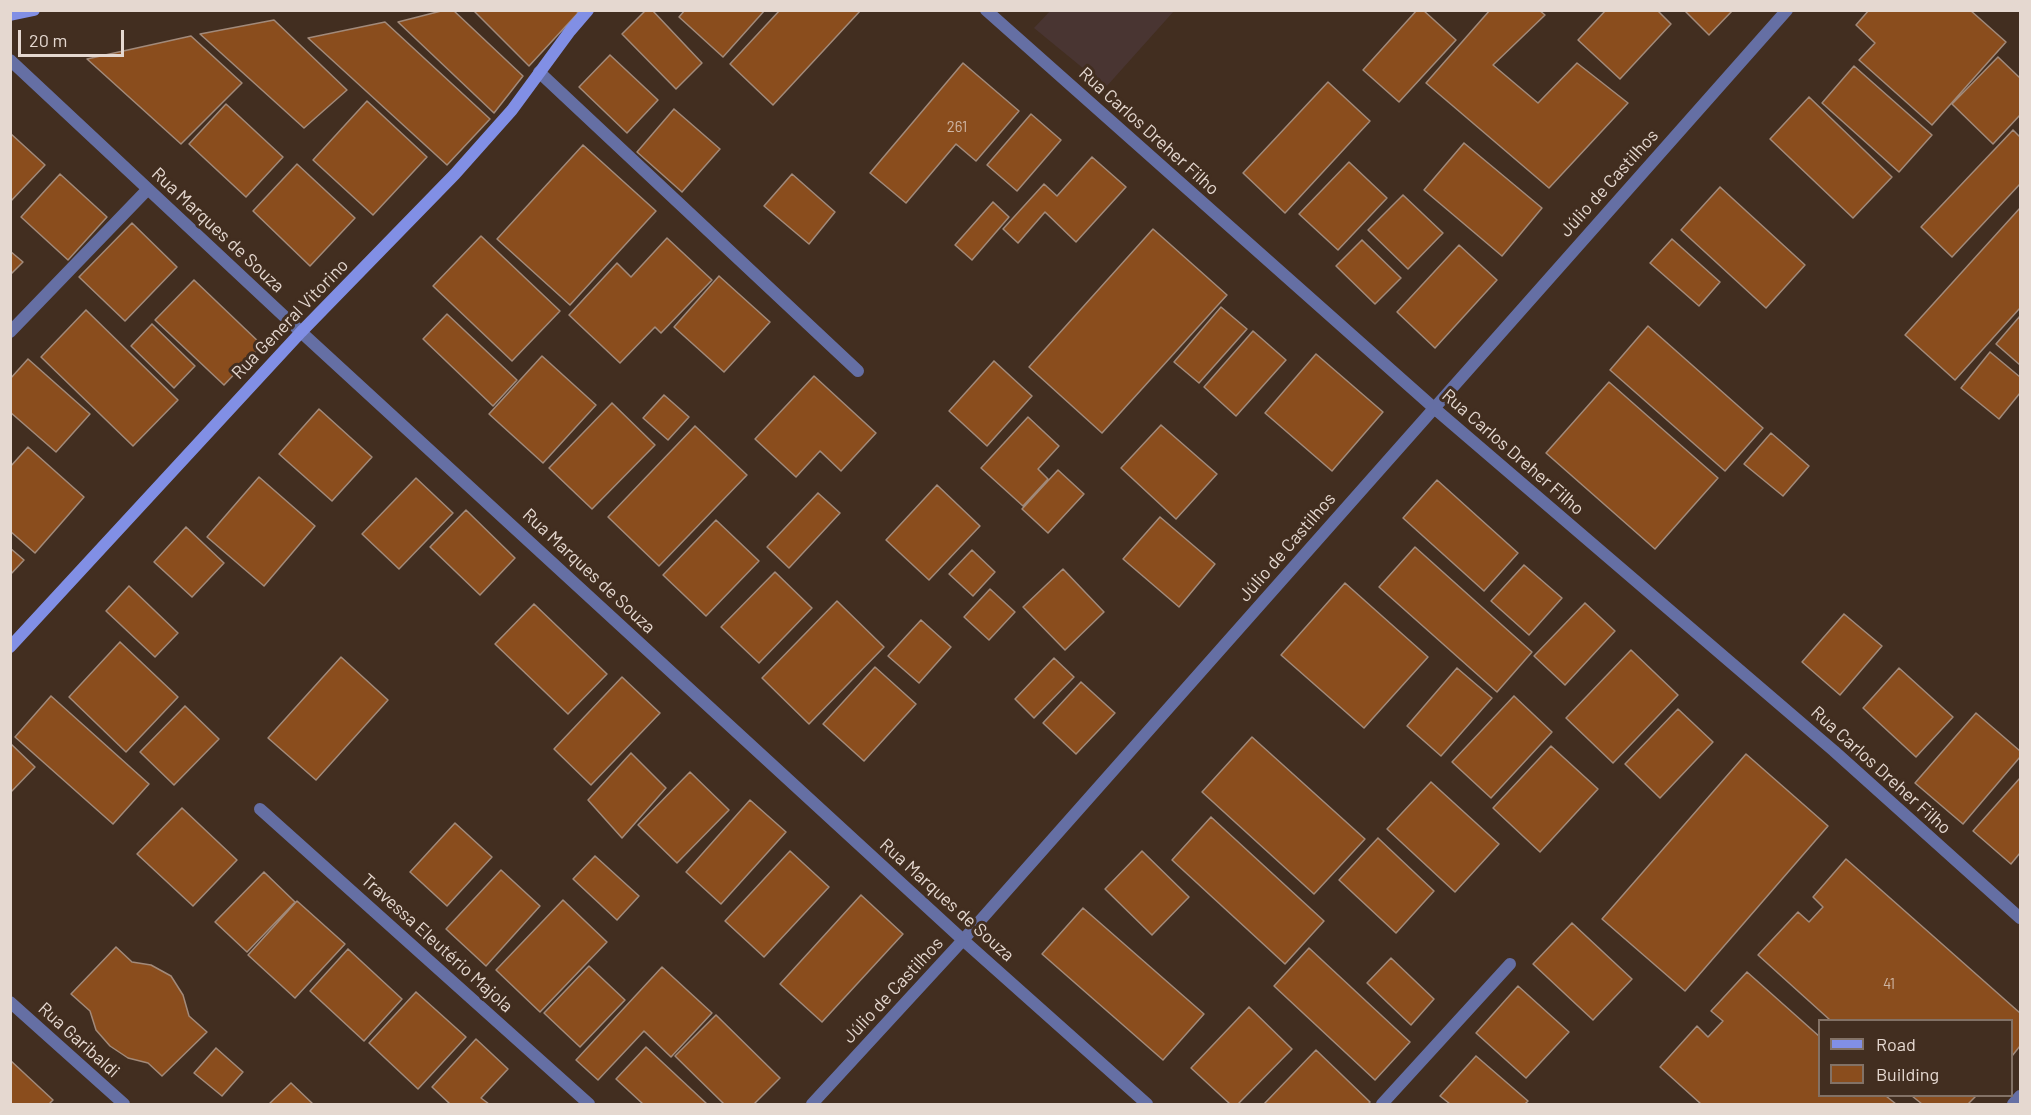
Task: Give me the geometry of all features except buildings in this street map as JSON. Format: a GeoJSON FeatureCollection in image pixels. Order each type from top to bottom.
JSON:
{"type":"FeatureCollection","features":[{"type":"Feature","properties":{"kind":"main road"},"geometry":{"type":"LineString","coordinates":[[10,15],[34,10]]}},
{"type":"Feature","properties":{"kind":"main road","name":"Rua General Vitorino"},"geometry":{"type":"LineString","coordinates":[[10,647],[301,332],[455,174],[512,110],[588,10]]}},
{"type":"Feature","properties":{"kind":"street","name":"Rua Carlos Dreher Filho"},"geometry":{"type":"LineString","coordinates":[[986,10],[1434,408],[1834,751],[2020,918]]}},
{"type":"Feature","properties":{"kind":"street","name":"Júlio de Castilhos"},"geometry":{"type":"LineString","coordinates":[[812,1104],[963,940],[1787,10]]}},
{"type":"Feature","properties":{"kind":"street","name":"Rua Marques de Souza"},"geometry":{"type":"LineString","coordinates":[[10,60],[147,190],[963,940],[1147,1104]]}},
{"type":"Feature","properties":{"kind":"street"},"geometry":{"type":"LineString","coordinates":[[539,72],[858,371]]}},
{"type":"Feature","properties":{"kind":"street"},"geometry":{"type":"LineString","coordinates":[[10,332],[147,190]]}},
{"type":"Feature","properties":{"kind":"street","name":"Travessa Eleutério Majola"},"geometry":{"type":"LineString","coordinates":[[260,809],[589,1104]]}},
{"type":"Feature","properties":{"kind":"street"},"geometry":{"type":"LineString","coordinates":[[1382,1104],[1510,964]]}},
{"type":"Feature","properties":{"kind":"street","name":"Rua Garibaldi"},"geometry":{"type":"LineString","coordinates":[[10,1002],[124,1104]]}},
{"type":"Feature","properties":{"kind":"street"},"geometry":{"type":"LineString","coordinates":[[2013,1104],[2020,1096]]}},
{"type":"Feature","properties":{"kind":"shaded area"},"geometry":{"type":"Polygon","coordinates":[[[1050,11],[1174,11],[1106,87],[1034,28],[1050,11]]]}}]}
